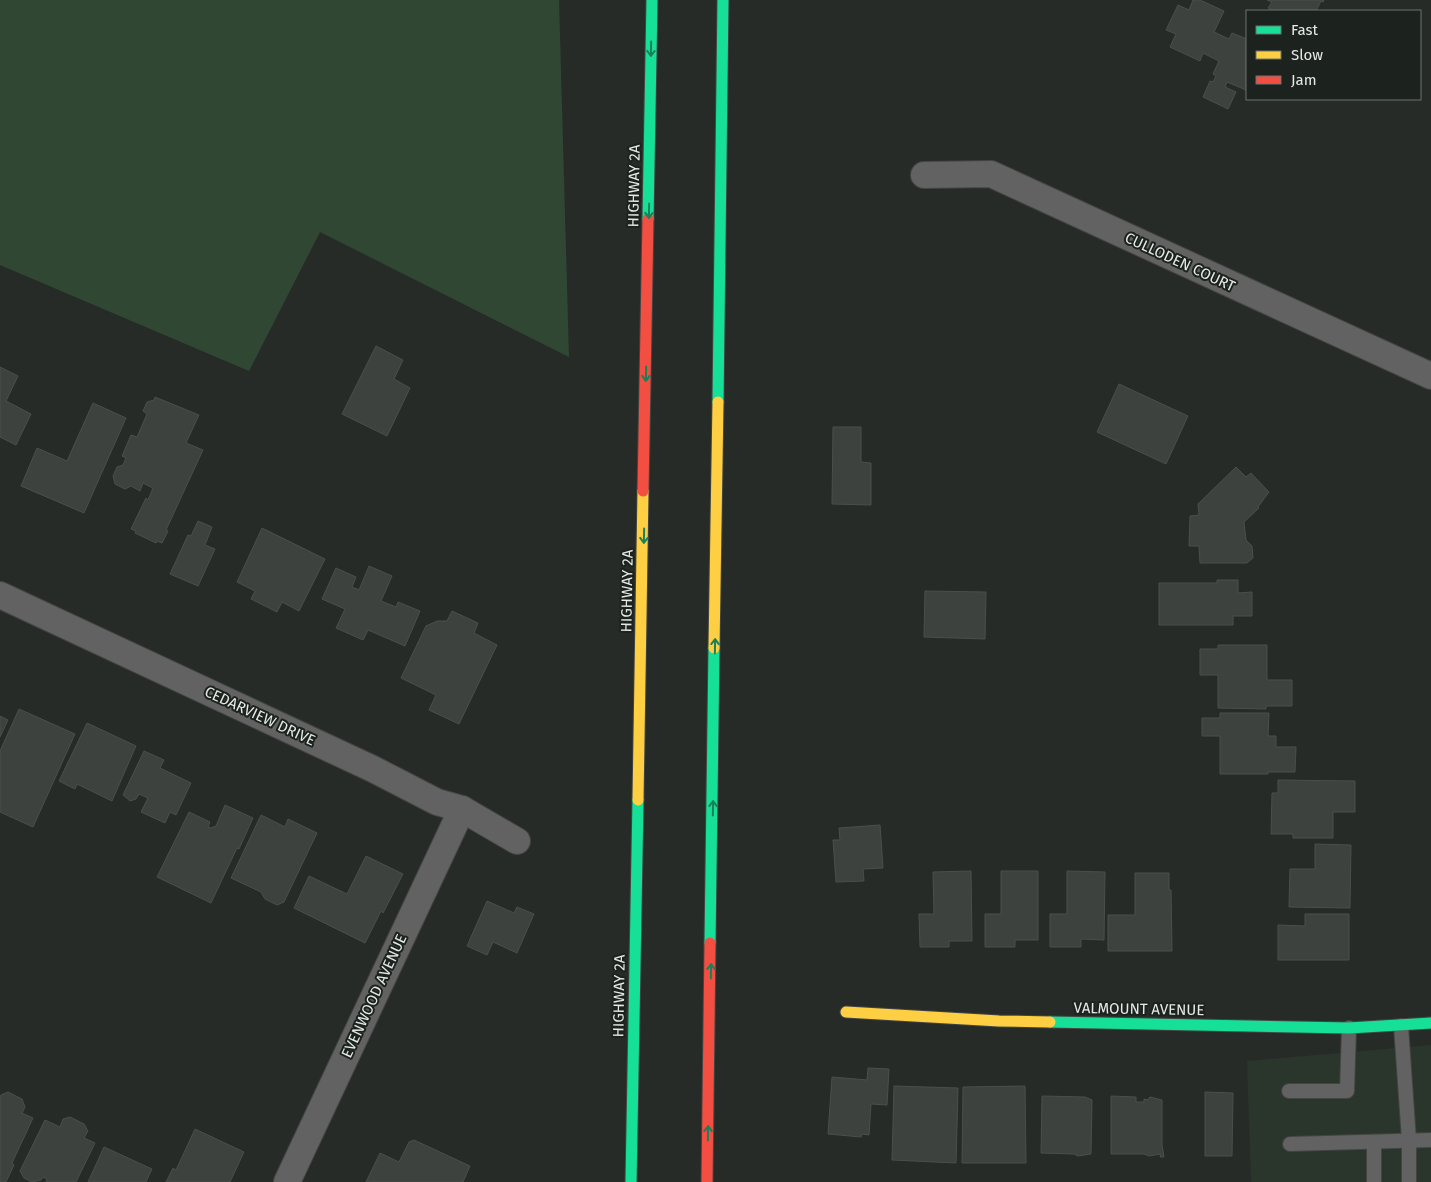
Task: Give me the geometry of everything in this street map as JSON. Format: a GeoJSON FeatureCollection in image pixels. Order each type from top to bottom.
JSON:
{"type":"FeatureCollection","features":[{"type":"Feature","properties":{"kind":"main road","name":"HIGHWAY 2A"},"geometry":{"type":"LineString","coordinates":[[631,1182],[652,0]]}},
{"type":"Feature","properties":{"kind":"main road"},"geometry":{"type":"LineString","coordinates":[[708,1182],[723,0]]}},
{"type":"Feature","properties":{"kind":"main road","name":"VALMOUNT AVENUE"},"geometry":{"type":"LineString","coordinates":[[846,1012],[999,1021],[1349,1028],[1431,1023]]}},
{"type":"Feature","properties":{"kind":"street","name":"CULLODEN COURT"},"geometry":{"type":"LineString","coordinates":[[924,175],[991,174],[1431,376]]}},
{"type":"Feature","properties":{"kind":"street","name":"CEDARVIEW DRIVE"},"geometry":{"type":"LineString","coordinates":[[0,595],[373,769],[437,802],[462,809],[517,841]]}},
{"type":"Feature","properties":{"kind":"street","name":"EVENWOOD AVENUE"},"geometry":{"type":"LineString","coordinates":[[287,1182],[462,809]]}},
{"type":"Feature","properties":{"kind":"lane"},"geometry":{"type":"LineString","coordinates":[[1401,1026],[1409,1140],[1409,1182]]}},
{"type":"Feature","properties":{"kind":"lane"},"geometry":{"type":"LineString","coordinates":[[1289,1090],[1347,1091],[1349,1028]]}},
{"type":"Feature","properties":{"kind":"lane"},"geometry":{"type":"LineString","coordinates":[[1290,1144],[1431,1140]]}},
{"type":"Feature","properties":{"kind":"lane"},"geometry":{"type":"LineString","coordinates":[[1374,1142],[1374,1182]]}},
{"type":"Feature","properties":{"kind":"shaded area"},"geometry":{"type":"Polygon","coordinates":[[[1431,1045],[1431,1182],[1251,1182],[1247,1061],[1431,1045]]]}},
{"type":"Feature","properties":{"kind":"green space"},"geometry":{"type":"Polygon","coordinates":[[[0,0],[559,0],[569,357],[320,232],[249,371],[0,265],[0,0]]]}},
{"type":"Feature","properties":{"kind":"building"},"geometry":{"type":"Polygon","coordinates":[[[1193,0],[1200,0],[1224,11],[1214,32],[1229,39],[1232,33],[1246,39],[1246,90],[1227,82],[1225,87],[1236,92],[1228,109],[1203,97],[1210,81],[1213,82],[1216,76],[1213,74],[1219,61],[1203,53],[1200,61],[1170,47],[1176,34],[1166,30],[1178,5],[1189,10],[1193,0]]]}},
{"type":"Feature","properties":{"kind":"building"},"geometry":{"type":"Polygon","coordinates":[[[1267,0],[1324,0],[1323,2],[1321,1],[1316,10],[1273,10],[1268,8],[1272,2],[1267,0]]]}},
{"type":"Feature","properties":{"kind":"building"},"geometry":{"type":"Polygon","coordinates":[[[376,346],[403,360],[394,379],[410,388],[387,436],[342,414],[376,346]]]}},
{"type":"Feature","properties":{"kind":"building"},"geometry":{"type":"Polygon","coordinates":[[[0,367],[18,376],[6,401],[31,414],[16,445],[0,437],[0,367]]]}},
{"type":"Feature","properties":{"kind":"building"},"geometry":{"type":"Polygon","coordinates":[[[1119,384],[1188,416],[1166,464],[1097,432],[1119,384]]]}},
{"type":"Feature","properties":{"kind":"building"},"geometry":{"type":"Polygon","coordinates":[[[155,397],[199,415],[186,443],[203,450],[166,530],[168,531],[162,543],[157,541],[156,543],[135,533],[136,531],[131,529],[153,488],[143,483],[140,491],[131,486],[125,489],[115,484],[113,476],[117,467],[123,465],[126,458],[122,456],[131,435],[137,437],[147,414],[143,411],[147,402],[154,400],[155,397]]]}},
{"type":"Feature","properties":{"kind":"building"},"geometry":{"type":"Polygon","coordinates":[[[93,403],[126,418],[84,513],[21,486],[37,448],[67,461],[93,403]]]}},
{"type":"Feature","properties":{"kind":"building"},"geometry":{"type":"Polygon","coordinates":[[[833,427],[861,427],[861,462],[871,463],[871,505],[832,504],[833,427]]]}},
{"type":"Feature","properties":{"kind":"building"},"geometry":{"type":"Polygon","coordinates":[[[1236,467],[1246,477],[1251,473],[1269,492],[1259,508],[1244,522],[1246,540],[1252,546],[1253,558],[1247,563],[1200,563],[1199,546],[1189,546],[1190,516],[1199,515],[1198,504],[1236,467]]]}},
{"type":"Feature","properties":{"kind":"building"},"geometry":{"type":"Polygon","coordinates":[[[198,521],[212,527],[205,545],[215,549],[198,586],[170,574],[188,535],[191,536],[198,521]]]}},
{"type":"Feature","properties":{"kind":"building"},"geometry":{"type":"Polygon","coordinates":[[[262,528],[325,559],[299,611],[282,602],[277,612],[251,599],[255,591],[237,582],[262,528]]]}},
{"type":"Feature","properties":{"kind":"building"},"geometry":{"type":"Polygon","coordinates":[[[369,566],[392,576],[381,601],[396,607],[398,602],[420,611],[405,646],[368,630],[363,640],[336,628],[345,609],[322,599],[336,568],[356,577],[352,587],[359,590],[369,566]]]}},
{"type":"Feature","properties":{"kind":"building"},"geometry":{"type":"Polygon","coordinates":[[[1217,580],[1238,580],[1238,593],[1252,592],[1252,616],[1233,616],[1233,625],[1159,625],[1159,583],[1217,583],[1217,580]]]}},
{"type":"Feature","properties":{"kind":"building"},"geometry":{"type":"Polygon","coordinates":[[[925,591],[986,592],[985,639],[924,637],[925,591]]]}},
{"type":"Feature","properties":{"kind":"building"},"geometry":{"type":"Polygon","coordinates":[[[452,611],[478,623],[474,633],[497,645],[459,724],[429,710],[436,695],[401,678],[426,626],[437,621],[447,621],[452,611]]]}},
{"type":"Feature","properties":{"kind":"building"},"geometry":{"type":"Polygon","coordinates":[[[1218,645],[1267,645],[1267,680],[1292,680],[1292,706],[1266,706],[1266,709],[1218,708],[1218,675],[1200,675],[1200,649],[1218,649],[1218,645]]]}},
{"type":"Feature","properties":{"kind":"building"},"geometry":{"type":"Polygon","coordinates":[[[19,709],[75,734],[33,827],[0,812],[0,751],[19,709]]]}},
{"type":"Feature","properties":{"kind":"building"},"geometry":{"type":"Polygon","coordinates":[[[1220,713],[1269,713],[1268,736],[1276,736],[1276,747],[1296,747],[1295,772],[1220,774],[1220,736],[1202,736],[1202,718],[1220,718],[1220,713]]]}},
{"type":"Feature","properties":{"kind":"building"},"geometry":{"type":"Polygon","coordinates":[[[0,716],[8,720],[0,737],[0,716]]]}},
{"type":"Feature","properties":{"kind":"building"},"geometry":{"type":"Polygon","coordinates":[[[87,723],[136,746],[112,801],[77,784],[75,789],[59,781],[87,723]]]}},
{"type":"Feature","properties":{"kind":"building"},"geometry":{"type":"Polygon","coordinates":[[[144,751],[164,760],[160,768],[191,783],[176,815],[170,812],[165,823],[141,812],[148,798],[139,794],[136,799],[130,801],[123,795],[144,751]]]}},
{"type":"Feature","properties":{"kind":"building"},"geometry":{"type":"Polygon","coordinates":[[[1278,780],[1355,781],[1355,812],[1333,812],[1333,838],[1293,838],[1293,834],[1271,834],[1272,793],[1278,793],[1278,780]]]}},
{"type":"Feature","properties":{"kind":"building"},"geometry":{"type":"Polygon","coordinates":[[[225,805],[253,818],[211,903],[157,877],[189,812],[210,822],[208,827],[211,828],[216,826],[225,805]]]}},
{"type":"Feature","properties":{"kind":"building"},"geometry":{"type":"Polygon","coordinates":[[[261,815],[285,827],[288,819],[317,833],[284,902],[277,905],[265,899],[261,892],[231,878],[261,815]]]}},
{"type":"Feature","properties":{"kind":"building"},"geometry":{"type":"Polygon","coordinates":[[[880,825],[883,868],[863,869],[864,881],[836,882],[833,840],[840,840],[839,828],[880,825]]]}},
{"type":"Feature","properties":{"kind":"building"},"geometry":{"type":"Polygon","coordinates":[[[1315,844],[1351,845],[1350,908],[1289,907],[1290,869],[1315,869],[1315,844]]]}},
{"type":"Feature","properties":{"kind":"building"},"geometry":{"type":"Polygon","coordinates":[[[366,856],[403,874],[365,943],[294,908],[309,876],[347,894],[366,856]]]}},
{"type":"Feature","properties":{"kind":"building"},"geometry":{"type":"Polygon","coordinates":[[[971,871],[972,941],[949,941],[949,947],[920,947],[919,914],[934,914],[933,872],[971,871]]]}},
{"type":"Feature","properties":{"kind":"building"},"geometry":{"type":"Polygon","coordinates":[[[1001,871],[1038,871],[1038,940],[1015,940],[1015,947],[985,947],[985,914],[1001,914],[1001,871]]]}},
{"type":"Feature","properties":{"kind":"building"},"geometry":{"type":"Polygon","coordinates":[[[1067,871],[1105,872],[1104,940],[1081,939],[1081,947],[1050,947],[1050,914],[1067,914],[1067,871]]]}},
{"type":"Feature","properties":{"kind":"building"},"geometry":{"type":"Polygon","coordinates":[[[1135,873],[1169,873],[1172,951],[1108,951],[1108,915],[1135,915],[1135,873]]]}},
{"type":"Feature","properties":{"kind":"building"},"geometry":{"type":"Polygon","coordinates":[[[487,901],[514,913],[517,907],[534,914],[517,953],[493,942],[487,955],[467,946],[487,901]]]}},
{"type":"Feature","properties":{"kind":"building"},"geometry":{"type":"Polygon","coordinates":[[[1305,914],[1349,914],[1349,960],[1278,960],[1278,925],[1305,926],[1305,914]]]}},
{"type":"Feature","properties":{"kind":"building"},"geometry":{"type":"Polygon","coordinates":[[[868,1068],[889,1069],[887,1105],[871,1104],[869,1135],[862,1134],[861,1137],[828,1134],[832,1077],[867,1080],[868,1068]]]}},
{"type":"Feature","properties":{"kind":"building"},"geometry":{"type":"Polygon","coordinates":[[[894,1086],[958,1088],[956,1163],[892,1160],[894,1086]]]}},
{"type":"Feature","properties":{"kind":"building"},"geometry":{"type":"Polygon","coordinates":[[[1025,1086],[1026,1163],[962,1163],[963,1087],[1025,1086]]]}},
{"type":"Feature","properties":{"kind":"building"},"geometry":{"type":"Polygon","coordinates":[[[8,1092],[22,1099],[25,1107],[22,1113],[33,1118],[12,1163],[14,1165],[6,1182],[0,1182],[0,1097],[8,1092]]]}},
{"type":"Feature","properties":{"kind":"building"},"geometry":{"type":"Polygon","coordinates":[[[1205,1092],[1233,1093],[1232,1156],[1205,1156],[1205,1092]]]}},
{"type":"Feature","properties":{"kind":"building"},"geometry":{"type":"Polygon","coordinates":[[[1042,1096],[1085,1097],[1092,1100],[1091,1154],[1078,1156],[1074,1154],[1041,1153],[1042,1096]]]}},
{"type":"Feature","properties":{"kind":"building"},"geometry":{"type":"Polygon","coordinates":[[[1111,1096],[1136,1097],[1136,1102],[1144,1102],[1144,1099],[1147,1100],[1150,1097],[1162,1100],[1162,1145],[1164,1157],[1160,1157],[1161,1154],[1149,1156],[1144,1154],[1111,1154],[1111,1096]]]}},
{"type":"Feature","properties":{"kind":"building"},"geometry":{"type":"Polygon","coordinates":[[[70,1117],[84,1124],[88,1131],[84,1138],[95,1143],[76,1182],[46,1182],[47,1179],[43,1177],[41,1180],[32,1182],[24,1178],[20,1171],[45,1120],[60,1127],[63,1119],[70,1117]]]}},
{"type":"Feature","properties":{"kind":"building"},"geometry":{"type":"Polygon","coordinates":[[[195,1129],[244,1152],[230,1182],[166,1182],[173,1168],[176,1170],[195,1129]]]}},
{"type":"Feature","properties":{"kind":"building"},"geometry":{"type":"Polygon","coordinates":[[[414,1140],[470,1166],[463,1182],[366,1182],[380,1153],[399,1162],[409,1142],[414,1140]]]}},
{"type":"Feature","properties":{"kind":"building"},"geometry":{"type":"Polygon","coordinates":[[[104,1147],[152,1169],[146,1182],[88,1182],[104,1147]]]}},
{"type":"Feature","properties":{"kind":"traffic: fast"},"geometry":{"type":"LineString","coordinates":[[648,219],[652,0]]}},
{"type":"Feature","properties":{"kind":"traffic: fast"},"geometry":{"type":"LineString","coordinates":[[718,402],[723,0]]}},
{"type":"Feature","properties":{"kind":"traffic: fast"},"geometry":{"type":"LineString","coordinates":[[710,943],[714,648]]}},
{"type":"Feature","properties":{"kind":"traffic: fast"},"geometry":{"type":"LineString","coordinates":[[631,1182],[638,800]]}},
{"type":"Feature","properties":{"kind":"traffic: fast"},"geometry":{"type":"LineString","coordinates":[[1050,1022],[1349,1028],[1431,1023]]}},
{"type":"Feature","properties":{"kind":"traffic: slow"},"geometry":{"type":"LineString","coordinates":[[714,648],[718,402]]}},
{"type":"Feature","properties":{"kind":"traffic: slow"},"geometry":{"type":"LineString","coordinates":[[638,800],[643,491]]}},
{"type":"Feature","properties":{"kind":"traffic: slow"},"geometry":{"type":"LineString","coordinates":[[846,1012],[1050,1022]]}},
{"type":"Feature","properties":{"kind":"traffic: jam"},"geometry":{"type":"LineString","coordinates":[[643,491],[648,219]]}},
{"type":"Feature","properties":{"kind":"traffic: jam"},"geometry":{"type":"LineString","coordinates":[[707,1182],[710,943]]}}]}
